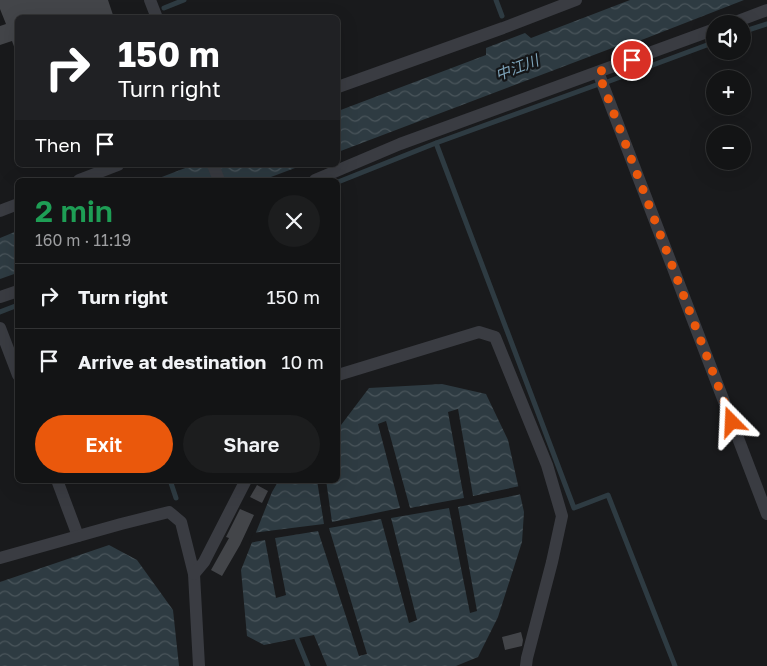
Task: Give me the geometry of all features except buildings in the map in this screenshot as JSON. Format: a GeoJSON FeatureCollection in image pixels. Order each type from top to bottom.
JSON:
{"type":"FeatureCollection","features":[{"type":"Feature","properties":{"kind":"street"},"geometry":{"type":"LineString","coordinates":[[150,0],[156,15]]}},
{"type":"Feature","properties":{"kind":"street"},"geometry":{"type":"LineString","coordinates":[[340,86],[576,0]]}},
{"type":"Feature","properties":{"kind":"street"},"geometry":{"type":"LineString","coordinates":[[751,16],[767,10]]}},
{"type":"Feature","properties":{"kind":"street"},"geometry":{"type":"LineString","coordinates":[[320,178],[400,144],[706,32]]}},
{"type":"Feature","properties":{"kind":"street"},"geometry":{"type":"LineString","coordinates":[[598,72],[767,514]]}},
{"type":"Feature","properties":{"kind":"street"},"geometry":{"type":"LineString","coordinates":[[84,178],[113,167]]}},
{"type":"Feature","properties":{"kind":"street"},"geometry":{"type":"LineString","coordinates":[[0,211],[15,205]]}},
{"type":"Feature","properties":{"kind":"street"},"geometry":{"type":"LineString","coordinates":[[0,297],[15,291]]}},
{"type":"Feature","properties":{"kind":"street"},"geometry":{"type":"LineString","coordinates":[[0,328],[15,367]]}},
{"type":"Feature","properties":{"kind":"street"},"geometry":{"type":"LineString","coordinates":[[340,374],[479,332],[495,337],[547,465],[562,516],[526,666]]}},
{"type":"Feature","properties":{"kind":"street"},"geometry":{"type":"LineString","coordinates":[[58,483],[78,536]]}},
{"type":"Feature","properties":{"kind":"street"},"geometry":{"type":"LineString","coordinates":[[194,574],[204,562],[244,483]]}},
{"type":"Feature","properties":{"kind":"street"},"geometry":{"type":"LineString","coordinates":[[0,558],[169,512],[181,522],[194,574],[199,666]]}},
{"type":"Feature","properties":{"kind":"water","name":"中江川"},"geometry":{"type":"Polygon","coordinates":[[[630,0],[744,0],[639,41],[636,39],[340,151],[340,110],[486,55],[486,48],[525,33],[531,38],[630,0]]]}},
{"type":"Feature","properties":{"kind":"water"},"geometry":{"type":"Polygon","coordinates":[[[188,167],[298,167],[268,178],[159,178],[188,167]]]}},
{"type":"Feature","properties":{"kind":"water"},"geometry":{"type":"Polygon","coordinates":[[[15,232],[15,274],[0,279],[0,238],[15,232]]]}},
{"type":"Feature","properties":{"kind":"water"},"geometry":{"type":"Polygon","coordinates":[[[442,384],[486,394],[508,440],[524,512],[522,542],[498,617],[478,657],[456,666],[327,666],[314,635],[264,645],[247,636],[241,570],[272,492],[277,483],[340,483],[340,426],[369,388],[442,384]]]}},
{"type":"Feature","properties":{"kind":"water"},"geometry":{"type":"Polygon","coordinates":[[[109,545],[137,560],[173,610],[179,666],[0,666],[0,582],[109,545]]]}},
{"type":"Feature","properties":{"kind":"pier"},"geometry":{"type":"Polygon","coordinates":[[[458,409],[473,496],[520,486],[522,494],[458,507],[477,611],[470,613],[449,508],[391,518],[417,620],[409,623],[381,519],[329,528],[367,654],[359,656],[318,531],[275,538],[286,595],[276,598],[265,540],[249,543],[253,533],[324,524],[317,483],[326,483],[332,522],[400,508],[378,424],[386,421],[410,508],[464,498],[448,412],[458,409]]]}},
{"type":"Feature","properties":{"kind":"waterway"},"geometry":{"type":"LineString","coordinates":[[164,8],[184,0]]}},
{"type":"Feature","properties":{"kind":"waterway"},"geometry":{"type":"LineString","coordinates":[[496,0],[502,16]]}},
{"type":"Feature","properties":{"kind":"waterway"},"geometry":{"type":"LineString","coordinates":[[751,29],[767,24]]}},
{"type":"Feature","properties":{"kind":"waterway"},"geometry":{"type":"LineString","coordinates":[[607,82],[706,45]]}},
{"type":"Feature","properties":{"kind":"waterway"},"geometry":{"type":"LineString","coordinates":[[340,181],[436,143],[599,84]]}},
{"type":"Feature","properties":{"kind":"waterway"},"geometry":{"type":"LineString","coordinates":[[436,143],[574,508],[608,495],[675,666]]}},
{"type":"Feature","properties":{"kind":"waterway"},"geometry":{"type":"LineString","coordinates":[[0,312],[15,306]]}},
{"type":"Feature","properties":{"kind":"waterway"},"geometry":{"type":"LineString","coordinates":[[171,483],[176,498]]}},
{"type":"Feature","properties":{"kind":"waterway"},"geometry":{"type":"LineString","coordinates":[[297,639],[308,666]]}},
{"type":"Feature","properties":{"kind":"route"},"geometry":{"type":"LineString","coordinates":[[632,60],[598,72],[732,422]]}}]}
